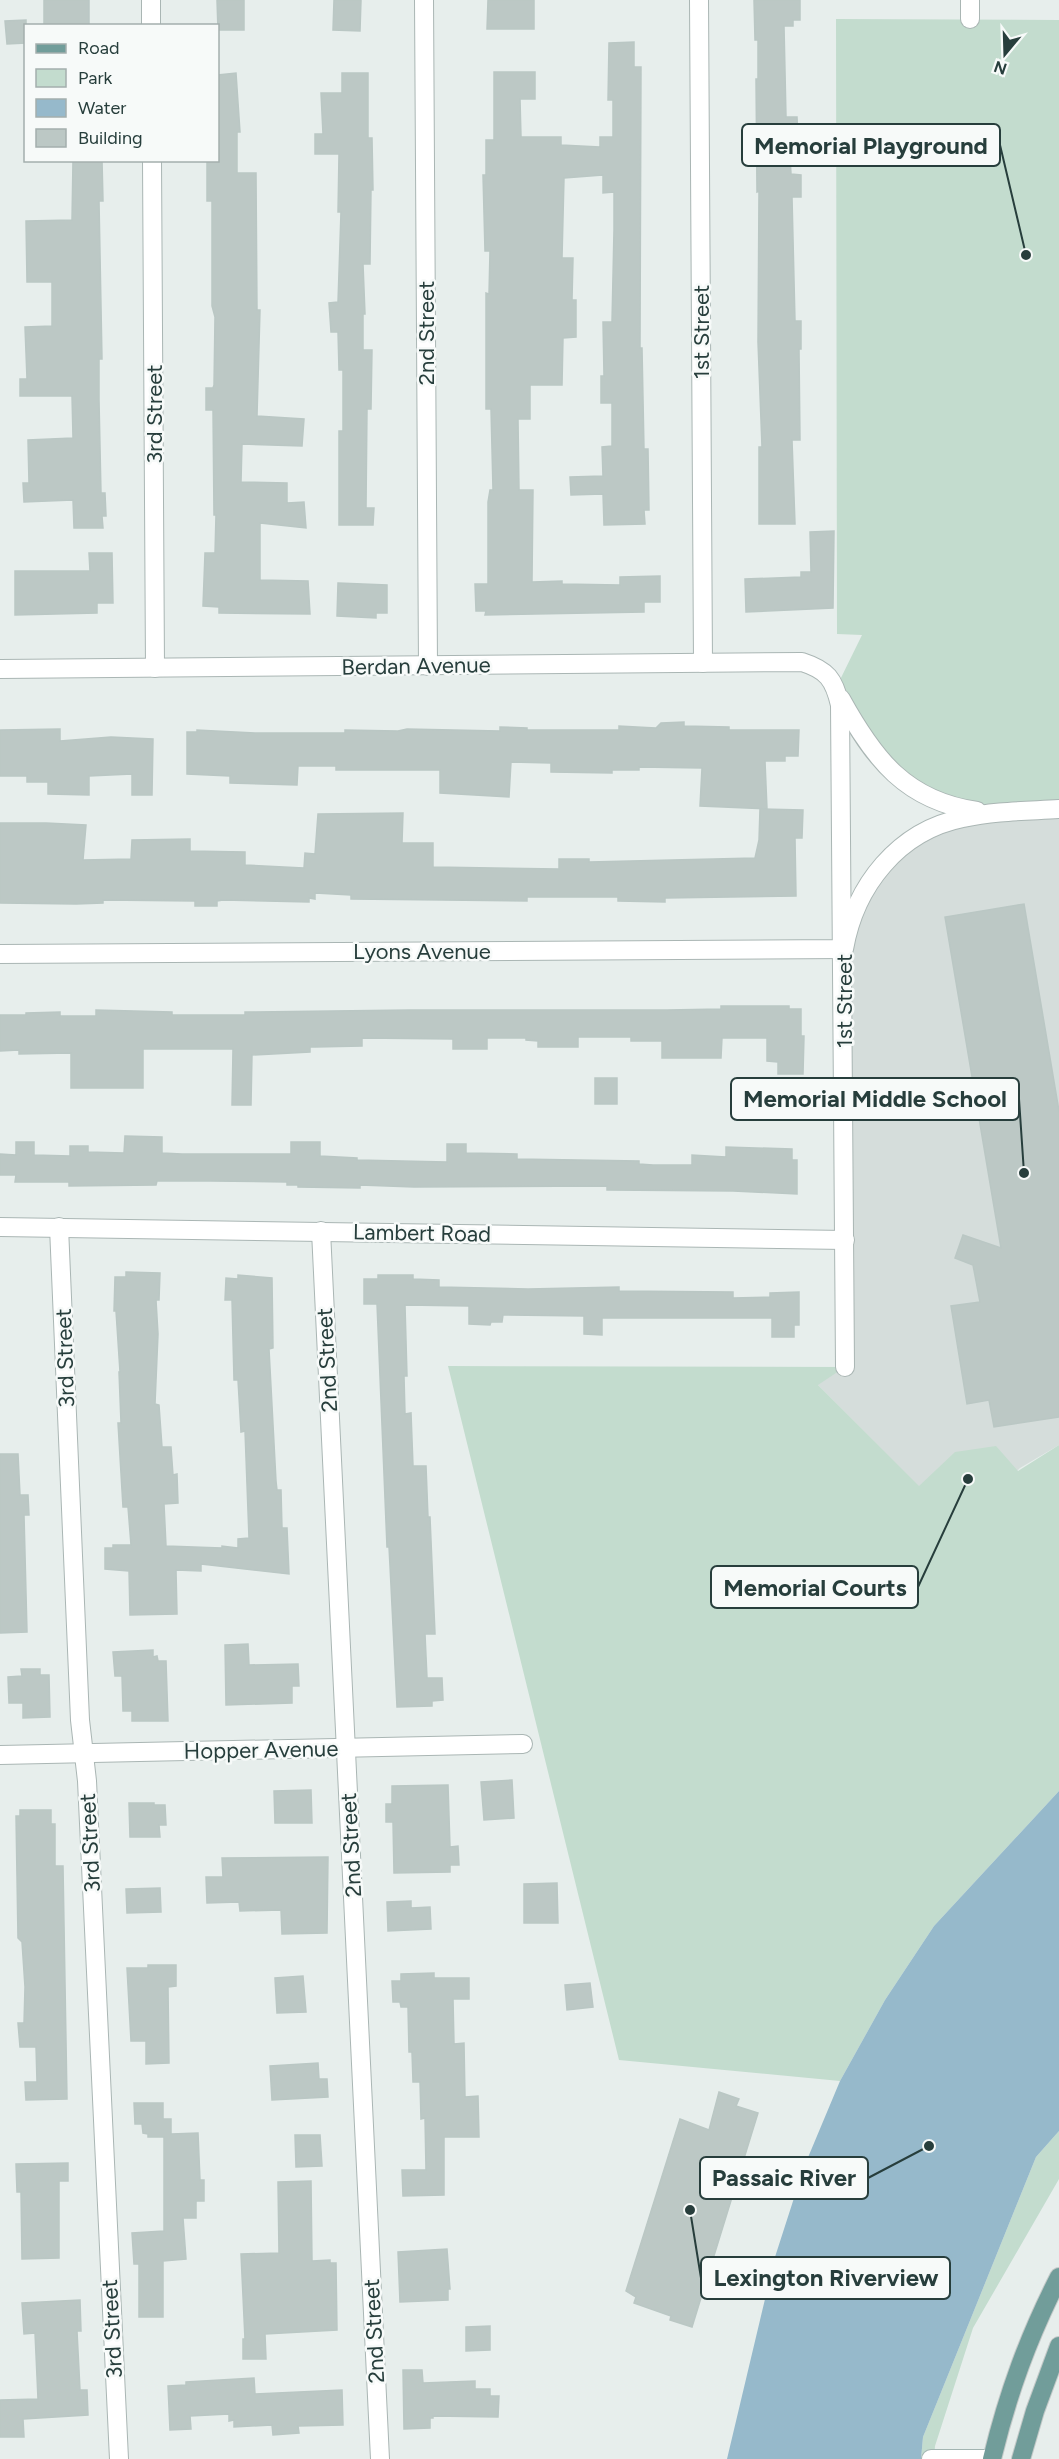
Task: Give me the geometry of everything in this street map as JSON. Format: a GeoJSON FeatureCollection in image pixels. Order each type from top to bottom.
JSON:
{"type":"FeatureCollection","features":[{"type":"Feature","properties":{"kind":"main road"},"geometry":{"type":"LineString","coordinates":[[992,2459],[1006,2401],[1021,2359],[1059,2277]]}},
{"type":"Feature","properties":{"kind":"main road"},"geometry":{"type":"LineString","coordinates":[[1021,2459],[1035,2411],[1059,2346]]}},
{"type":"Feature","properties":{"kind":"street"},"geometry":{"type":"LineString","coordinates":[[151,0],[151,24]]}},
{"type":"Feature","properties":{"kind":"street","name":"2nd Street"},"geometry":{"type":"LineString","coordinates":[[424,0],[428,666]]}},
{"type":"Feature","properties":{"kind":"street","name":"1st Street"},"geometry":{"type":"LineString","coordinates":[[699,0],[703,663]]}},
{"type":"Feature","properties":{"kind":"street"},"geometry":{"type":"LineString","coordinates":[[970,0],[970,19]]}},
{"type":"Feature","properties":{"kind":"street","name":"3rd Street"},"geometry":{"type":"LineString","coordinates":[[152,162],[155,668]]}},
{"type":"Feature","properties":{"kind":"street","name":"Berdan Avenue"},"geometry":{"type":"LineString","coordinates":[[0,669],[802,662],[817,667],[832,682]]}},
{"type":"Feature","properties":{"kind":"street"},"geometry":{"type":"LineString","coordinates":[[832,682],[870,746],[889,770],[911,788],[937,801],[963,809],[991,813]]}},
{"type":"Feature","properties":{"kind":"street","name":"1st Street"},"geometry":{"type":"LineString","coordinates":[[832,682],[840,705],[844,949],[845,1366]]}},
{"type":"Feature","properties":{"kind":"street"},"geometry":{"type":"LineString","coordinates":[[844,949],[857,900],[870,879],[887,859],[908,842],[932,828],[960,818],[991,813],[1059,809]]}},
{"type":"Feature","properties":{"kind":"street","name":"Lyons Avenue"},"geometry":{"type":"LineString","coordinates":[[0,954],[844,949]]}},
{"type":"Feature","properties":{"kind":"street","name":"Lambert Road"},"geometry":{"type":"LineString","coordinates":[[0,1227],[845,1240]]}},
{"type":"Feature","properties":{"kind":"street","name":"3rd Street"},"geometry":{"type":"LineString","coordinates":[[59,1227],[80,1720],[87,1793],[119,2459]]}},
{"type":"Feature","properties":{"kind":"street","name":"2nd Street"},"geometry":{"type":"LineString","coordinates":[[321,1231],[380,2459]]}},
{"type":"Feature","properties":{"kind":"street","name":"Hopper Avenue"},"geometry":{"type":"LineString","coordinates":[[0,1755],[523,1744]]}},
{"type":"Feature","properties":{"kind":"street"},"geometry":{"type":"LineString","coordinates":[[931,2459],[992,2459]]}},
{"type":"Feature","properties":{"kind":"shaded area"},"geometry":{"type":"Polygon","coordinates":[[[1059,809],[1059,1445],[1020,1468],[960,1528],[817,1384],[845,1366],[844,949],[857,901],[932,828],[1059,809]]]}},
{"type":"Feature","properties":{"kind":"green space"},"geometry":{"type":"Polygon","coordinates":[[[836,19],[1059,20],[1059,809],[991,813],[911,788],[836,688],[862,635],[837,634],[836,19]]]}},
{"type":"Feature","properties":{"kind":"green space"},"geometry":{"type":"Polygon","coordinates":[[[448,1366],[845,1367],[818,1385],[919,1486],[955,1452],[996,1446],[1018,1471],[1059,1445],[1059,1791],[934,1926],[885,2000],[840,2081],[619,2060],[448,1366]]]}},
{"type":"Feature","properties":{"kind":"green space"},"geometry":{"type":"Polygon","coordinates":[[[1059,2131],[1059,2179],[973,2328],[935,2446],[934,2459],[921,2459],[923,2437],[1036,2157],[1059,2131]]]}},
{"type":"Feature","properties":{"kind":"water"},"geometry":{"type":"Polygon","coordinates":[[[1059,1791],[1059,2131],[1036,2157],[923,2437],[921,2459],[727,2459],[775,2257],[804,2167],[840,2081],[885,2000],[934,1926],[1059,1791]]]}},
{"type":"Feature","properties":{"kind":"building"},"geometry":{"type":"Polygon","coordinates":[[[44,0],[89,0],[89,24],[44,24],[44,0]]]}},
{"type":"Feature","properties":{"kind":"building"},"geometry":{"type":"Polygon","coordinates":[[[217,0],[244,0],[244,30],[219,30],[217,0]]]}},
{"type":"Feature","properties":{"kind":"building"},"geometry":{"type":"Polygon","coordinates":[[[334,0],[361,0],[360,31],[333,30],[334,0]]]}},
{"type":"Feature","properties":{"kind":"building"},"geometry":{"type":"Polygon","coordinates":[[[488,0],[534,0],[534,29],[487,29],[488,0]]]}},
{"type":"Feature","properties":{"kind":"building"},"geometry":{"type":"Polygon","coordinates":[[[754,0],[800,0],[800,20],[793,20],[793,26],[784,26],[786,117],[797,117],[798,140],[789,140],[791,174],[801,175],[801,197],[792,197],[795,321],[801,321],[800,440],[792,440],[795,524],[759,524],[759,447],[762,447],[758,342],[759,191],[757,192],[756,79],[758,79],[758,40],[755,40],[754,0]]]}},
{"type":"Feature","properties":{"kind":"building"},"geometry":{"type":"Polygon","coordinates":[[[26,20],[24,43],[7,44],[5,21],[26,20]]]}},
{"type":"Feature","properties":{"kind":"building"},"geometry":{"type":"Polygon","coordinates":[[[634,42],[634,67],[641,67],[640,348],[642,348],[644,449],[648,449],[649,510],[644,510],[645,524],[604,525],[603,494],[571,495],[570,477],[603,476],[602,447],[612,446],[612,403],[601,403],[601,376],[604,376],[603,322],[612,322],[614,192],[603,193],[603,175],[564,178],[562,258],[573,258],[572,300],[576,300],[576,337],[563,338],[562,385],[530,385],[530,419],[518,419],[519,490],[533,490],[532,582],[562,581],[562,584],[620,585],[620,577],[660,576],[660,602],[644,602],[644,612],[485,615],[486,611],[476,611],[475,584],[488,584],[488,502],[490,490],[493,490],[491,409],[486,409],[486,293],[489,294],[490,251],[485,251],[483,175],[486,175],[486,140],[494,140],[494,72],[535,72],[535,99],[520,99],[521,137],[561,137],[561,145],[600,147],[600,137],[613,137],[613,100],[608,100],[609,43],[634,42]]]}},
{"type":"Feature","properties":{"kind":"building"},"geometry":{"type":"Polygon","coordinates":[[[236,73],[240,132],[237,132],[237,173],[256,173],[257,310],[260,310],[257,416],[304,419],[302,446],[242,444],[241,482],[287,483],[287,503],[304,502],[306,528],[260,523],[260,580],[308,581],[310,614],[219,613],[219,607],[203,606],[205,553],[215,553],[213,410],[206,410],[206,388],[213,388],[214,385],[215,317],[212,306],[212,201],[207,201],[207,162],[219,162],[219,75],[236,73]]]}},
{"type":"Feature","properties":{"kind":"building"},"geometry":{"type":"Polygon","coordinates":[[[342,73],[368,73],[368,138],[372,138],[373,190],[371,190],[370,264],[363,264],[365,314],[363,314],[363,350],[372,350],[371,409],[367,409],[366,508],[374,508],[373,525],[339,525],[339,431],[343,431],[343,370],[339,370],[338,332],[331,332],[329,303],[338,302],[341,212],[338,212],[339,154],[315,154],[315,134],[323,134],[321,93],[342,93],[342,73]]]}},
{"type":"Feature","properties":{"kind":"building"},"geometry":{"type":"Polygon","coordinates":[[[73,162],[102,162],[103,201],[99,201],[102,359],[99,359],[99,400],[101,493],[105,493],[106,516],[102,516],[103,528],[74,528],[73,500],[24,502],[23,483],[29,483],[28,440],[73,438],[72,396],[20,396],[20,379],[27,379],[25,327],[52,326],[52,282],[27,282],[26,221],[72,220],[73,162]]]}},
{"type":"Feature","properties":{"kind":"building"},"geometry":{"type":"Polygon","coordinates":[[[834,531],[833,608],[746,612],[745,579],[801,577],[801,572],[811,572],[810,532],[834,531]]]}},
{"type":"Feature","properties":{"kind":"building"},"geometry":{"type":"Polygon","coordinates":[[[89,553],[112,553],[113,603],[97,603],[97,613],[15,615],[15,571],[90,571],[89,553]]]}},
{"type":"Feature","properties":{"kind":"building"},"geometry":{"type":"Polygon","coordinates":[[[338,583],[387,585],[387,613],[376,613],[376,618],[337,616],[338,583]]]}},
{"type":"Feature","properties":{"kind":"building"},"geometry":{"type":"Polygon","coordinates":[[[684,722],[684,726],[729,727],[729,730],[799,730],[798,756],[785,756],[785,761],[765,761],[767,809],[700,806],[702,768],[639,767],[639,770],[612,770],[612,773],[551,772],[551,763],[511,762],[509,797],[440,793],[440,770],[336,770],[336,766],[298,766],[297,785],[230,783],[230,776],[187,774],[187,732],[197,732],[197,730],[255,733],[345,733],[345,730],[398,731],[407,729],[500,731],[500,727],[527,728],[527,730],[619,730],[619,726],[656,728],[661,723],[684,722]]]}},
{"type":"Feature","properties":{"kind":"building"},"geometry":{"type":"Polygon","coordinates":[[[60,729],[60,741],[111,737],[153,739],[152,795],[132,795],[132,774],[89,776],[89,795],[48,794],[48,782],[27,782],[27,776],[0,776],[0,730],[60,729]]]}},
{"type":"Feature","properties":{"kind":"building"},"geometry":{"type":"Polygon","coordinates":[[[760,809],[803,810],[802,838],[795,838],[796,896],[665,898],[665,902],[618,901],[618,897],[527,897],[527,901],[351,899],[351,895],[315,893],[315,899],[309,898],[309,902],[223,900],[217,901],[217,906],[195,906],[195,901],[103,900],[103,903],[76,904],[0,903],[0,823],[86,825],[83,860],[131,859],[132,840],[190,839],[190,851],[245,852],[245,865],[304,868],[305,853],[315,854],[318,814],[403,813],[402,843],[433,843],[433,867],[559,869],[559,859],[589,859],[589,862],[755,858],[759,840],[760,809]]]}},
{"type":"Feature","properties":{"kind":"building"},"geometry":{"type":"Polygon","coordinates":[[[1024,904],[1059,1111],[1059,1417],[994,1427],[989,1400],[967,1404],[951,1306],[980,1302],[973,1265],[955,1258],[963,1235],[1001,1248],[945,917],[1024,904]]]}},
{"type":"Feature","properties":{"kind":"building"},"geometry":{"type":"Polygon","coordinates":[[[721,1006],[789,1006],[789,1009],[801,1009],[801,1036],[804,1036],[803,1074],[778,1074],[778,1062],[767,1061],[767,1038],[722,1038],[721,1058],[662,1058],[662,1041],[631,1041],[631,1037],[578,1037],[578,1047],[538,1047],[538,1041],[526,1040],[526,1038],[487,1038],[487,1049],[453,1049],[453,1039],[362,1038],[362,1046],[310,1047],[310,1052],[252,1055],[251,1105],[232,1105],[233,1049],[143,1049],[143,1088],[71,1088],[71,1053],[19,1054],[19,1050],[0,1051],[0,1015],[26,1015],[26,1013],[60,1012],[60,1016],[96,1016],[96,1010],[172,1012],[172,1015],[245,1015],[245,1012],[721,1009],[721,1006]]]}},
{"type":"Feature","properties":{"kind":"building"},"geometry":{"type":"Polygon","coordinates":[[[595,1078],[617,1078],[617,1104],[595,1104],[595,1078]]]}},
{"type":"Feature","properties":{"kind":"building"},"geometry":{"type":"Polygon","coordinates":[[[125,1136],[162,1137],[162,1153],[291,1154],[291,1142],[320,1142],[320,1156],[357,1158],[357,1160],[447,1162],[447,1144],[466,1144],[466,1153],[517,1154],[517,1159],[639,1161],[639,1164],[653,1165],[692,1165],[692,1155],[726,1157],[726,1147],[792,1149],[792,1160],[797,1160],[797,1194],[607,1190],[607,1186],[298,1187],[298,1185],[287,1185],[287,1182],[211,1181],[157,1181],[156,1185],[69,1186],[69,1182],[15,1182],[16,1175],[0,1175],[0,1154],[16,1155],[16,1142],[34,1142],[34,1155],[70,1156],[70,1146],[88,1146],[88,1152],[124,1153],[125,1136]]]}},
{"type":"Feature","properties":{"kind":"building"},"geometry":{"type":"Polygon","coordinates":[[[126,1272],[160,1273],[159,1300],[156,1300],[158,1334],[155,1404],[159,1405],[162,1447],[171,1447],[173,1475],[177,1474],[178,1503],[164,1504],[166,1546],[238,1548],[238,1539],[249,1538],[245,1431],[241,1432],[238,1380],[234,1380],[232,1300],[225,1300],[226,1278],[238,1279],[238,1275],[272,1278],[273,1348],[269,1349],[276,1481],[277,1490],[281,1490],[282,1528],[287,1528],[289,1574],[201,1564],[201,1571],[176,1570],[177,1614],[130,1615],[129,1571],[105,1569],[105,1548],[113,1548],[113,1545],[131,1545],[128,1507],[123,1507],[118,1423],[121,1423],[120,1372],[116,1311],[114,1311],[115,1277],[126,1277],[126,1272]]]}},
{"type":"Feature","properties":{"kind":"building"},"geometry":{"type":"Polygon","coordinates":[[[378,1275],[413,1275],[413,1279],[439,1280],[439,1287],[528,1289],[619,1287],[619,1291],[733,1292],[733,1298],[770,1297],[770,1293],[799,1292],[799,1325],[794,1325],[794,1337],[772,1337],[772,1318],[602,1318],[602,1335],[584,1334],[584,1316],[503,1315],[502,1322],[491,1322],[490,1325],[469,1324],[469,1306],[405,1305],[407,1376],[404,1376],[405,1414],[411,1413],[413,1466],[426,1466],[428,1517],[430,1517],[435,1634],[425,1634],[427,1678],[442,1678],[443,1700],[432,1701],[432,1706],[397,1707],[389,1547],[387,1547],[377,1304],[364,1304],[364,1279],[378,1279],[378,1275]]]}},
{"type":"Feature","properties":{"kind":"building"},"geometry":{"type":"Polygon","coordinates":[[[0,1454],[18,1454],[20,1495],[28,1495],[29,1515],[24,1515],[27,1632],[0,1633],[0,1454]]]}},
{"type":"Feature","properties":{"kind":"building"},"geometry":{"type":"Polygon","coordinates":[[[248,1644],[249,1665],[298,1664],[299,1686],[292,1686],[292,1703],[226,1705],[225,1645],[248,1644]]]}},
{"type":"Feature","properties":{"kind":"building"},"geometry":{"type":"Polygon","coordinates":[[[153,1650],[153,1657],[157,1656],[158,1661],[166,1661],[168,1721],[132,1721],[132,1711],[123,1711],[122,1676],[115,1676],[113,1652],[153,1650]]]}},
{"type":"Feature","properties":{"kind":"building"},"geometry":{"type":"Polygon","coordinates":[[[21,1669],[40,1669],[40,1675],[49,1675],[50,1717],[23,1718],[23,1703],[9,1703],[8,1677],[22,1676],[21,1669]]]}},
{"type":"Feature","properties":{"kind":"building"},"geometry":{"type":"Polygon","coordinates":[[[512,1780],[514,1818],[484,1820],[481,1782],[512,1780]]]}},
{"type":"Feature","properties":{"kind":"building"},"geometry":{"type":"Polygon","coordinates":[[[448,1785],[450,1847],[458,1846],[459,1865],[450,1865],[450,1872],[394,1873],[393,1822],[386,1822],[386,1804],[392,1804],[392,1786],[448,1785]]]}},
{"type":"Feature","properties":{"kind":"building"},"geometry":{"type":"Polygon","coordinates":[[[311,1790],[312,1823],[275,1823],[274,1791],[311,1790]]]}},
{"type":"Feature","properties":{"kind":"building"},"geometry":{"type":"Polygon","coordinates":[[[129,1803],[165,1805],[166,1825],[159,1825],[160,1837],[130,1837],[129,1803]]]}},
{"type":"Feature","properties":{"kind":"building"},"geometry":{"type":"Polygon","coordinates":[[[20,1810],[51,1810],[51,1824],[55,1824],[55,1866],[63,1866],[67,2099],[26,2100],[25,2082],[37,2082],[36,2047],[20,2047],[18,2023],[24,2023],[25,1987],[22,1942],[18,1938],[16,1816],[20,1816],[20,1810]]]}},
{"type":"Feature","properties":{"kind":"building"},"geometry":{"type":"Polygon","coordinates":[[[328,1857],[327,1933],[282,1934],[281,1910],[240,1911],[239,1902],[207,1903],[206,1877],[223,1877],[222,1858],[328,1857]]]}},
{"type":"Feature","properties":{"kind":"building"},"geometry":{"type":"Polygon","coordinates":[[[557,1883],[558,1923],[524,1923],[524,1884],[557,1883]]]}},
{"type":"Feature","properties":{"kind":"building"},"geometry":{"type":"Polygon","coordinates":[[[160,1888],[161,1912],[127,1913],[126,1889],[160,1888]]]}},
{"type":"Feature","properties":{"kind":"building"},"geometry":{"type":"Polygon","coordinates":[[[411,1901],[411,1908],[430,1907],[431,1929],[388,1931],[387,1902],[411,1901]]]}},
{"type":"Feature","properties":{"kind":"building"},"geometry":{"type":"Polygon","coordinates":[[[148,1965],[176,1965],[176,1986],[168,1987],[169,2063],[146,2064],[146,2041],[131,2041],[127,1968],[148,1968],[148,1965]]]}},
{"type":"Feature","properties":{"kind":"building"},"geometry":{"type":"Polygon","coordinates":[[[434,1973],[434,1978],[469,1978],[469,1999],[453,1999],[454,2044],[464,2043],[465,2097],[478,2096],[479,2137],[444,2137],[444,2195],[403,2196],[402,2170],[426,2170],[425,2118],[421,2119],[420,2082],[413,2082],[412,2052],[409,2052],[408,2007],[401,2007],[400,2002],[393,2002],[392,1981],[401,1981],[401,1974],[434,1973]]]}},
{"type":"Feature","properties":{"kind":"building"},"geometry":{"type":"Polygon","coordinates":[[[303,1976],[306,2012],[277,2013],[275,1978],[303,1976]]]}},
{"type":"Feature","properties":{"kind":"building"},"geometry":{"type":"Polygon","coordinates":[[[590,1983],[593,2007],[567,2010],[565,1985],[590,1983]]]}},
{"type":"Feature","properties":{"kind":"building"},"geometry":{"type":"Polygon","coordinates":[[[318,2063],[319,2079],[327,2079],[328,2097],[272,2100],[270,2066],[318,2063]]]}},
{"type":"Feature","properties":{"kind":"building"},"geometry":{"type":"Polygon","coordinates":[[[719,2092],[739,2099],[736,2106],[758,2113],[692,2327],[670,2320],[671,2316],[634,2303],[636,2297],[626,2291],[680,2119],[709,2130],[719,2092]]]}},
{"type":"Feature","properties":{"kind":"building"},"geometry":{"type":"Polygon","coordinates":[[[134,2103],[163,2103],[163,2119],[171,2119],[171,2134],[198,2133],[200,2180],[204,2180],[204,2201],[196,2201],[196,2218],[183,2218],[186,2259],[163,2261],[163,2317],[139,2317],[139,2264],[134,2264],[132,2233],[164,2231],[164,2137],[148,2137],[148,2134],[143,2133],[142,2124],[135,2124],[134,2103]]]}},
{"type":"Feature","properties":{"kind":"building"},"geometry":{"type":"Polygon","coordinates":[[[295,2135],[320,2135],[322,2166],[296,2167],[295,2135]]]}},
{"type":"Feature","properties":{"kind":"building"},"geometry":{"type":"Polygon","coordinates":[[[68,2163],[68,2181],[59,2181],[59,2258],[22,2259],[21,2192],[17,2192],[16,2164],[68,2163]]]}},
{"type":"Feature","properties":{"kind":"building"},"geometry":{"type":"Polygon","coordinates":[[[311,2181],[312,2261],[330,2260],[330,2263],[336,2263],[337,2330],[265,2334],[266,2359],[243,2359],[243,2339],[245,2339],[241,2254],[279,2253],[278,2182],[311,2181]]]}},
{"type":"Feature","properties":{"kind":"building"},"geometry":{"type":"Polygon","coordinates":[[[447,2249],[450,2289],[448,2289],[448,2300],[400,2302],[398,2252],[447,2249]]]}},
{"type":"Feature","properties":{"kind":"building"},"geometry":{"type":"Polygon","coordinates":[[[80,2300],[81,2331],[77,2331],[80,2390],[87,2390],[88,2415],[23,2419],[24,2437],[0,2437],[0,2400],[38,2399],[35,2333],[24,2334],[22,2303],[80,2300]]]}},
{"type":"Feature","properties":{"kind":"building"},"geometry":{"type":"Polygon","coordinates":[[[490,2326],[490,2350],[466,2351],[466,2327],[490,2326]]]}},
{"type":"Feature","properties":{"kind":"building"},"geometry":{"type":"Polygon","coordinates":[[[403,2370],[422,2370],[423,2383],[475,2381],[475,2389],[490,2389],[490,2396],[499,2396],[498,2417],[433,2416],[430,2418],[430,2428],[404,2429],[403,2370]]]}},
{"type":"Feature","properties":{"kind":"building"},"geometry":{"type":"Polygon","coordinates":[[[254,2378],[255,2394],[342,2390],[343,2425],[298,2426],[299,2433],[273,2435],[272,2425],[234,2427],[234,2420],[229,2421],[229,2414],[190,2416],[191,2429],[170,2430],[168,2386],[186,2385],[186,2382],[254,2378]]]}},
{"type":"Feature","properties":{"kind":"place","name":"Memorial Playground"},"geometry":{"type":"Point","coordinates":[1026,255]}},
{"type":"Feature","properties":{"kind":"place","name":"Memorial Middle School"},"geometry":{"type":"Point","coordinates":[1024,1173]}},
{"type":"Feature","properties":{"kind":"place","name":"Memorial Courts"},"geometry":{"type":"Point","coordinates":[968,1479]}},
{"type":"Feature","properties":{"kind":"place","name":"Passaic River"},"geometry":{"type":"Point","coordinates":[929,2146]}},
{"type":"Feature","properties":{"kind":"place","name":"Lexington Riverview"},"geometry":{"type":"Point","coordinates":[690,2210]}}]}
